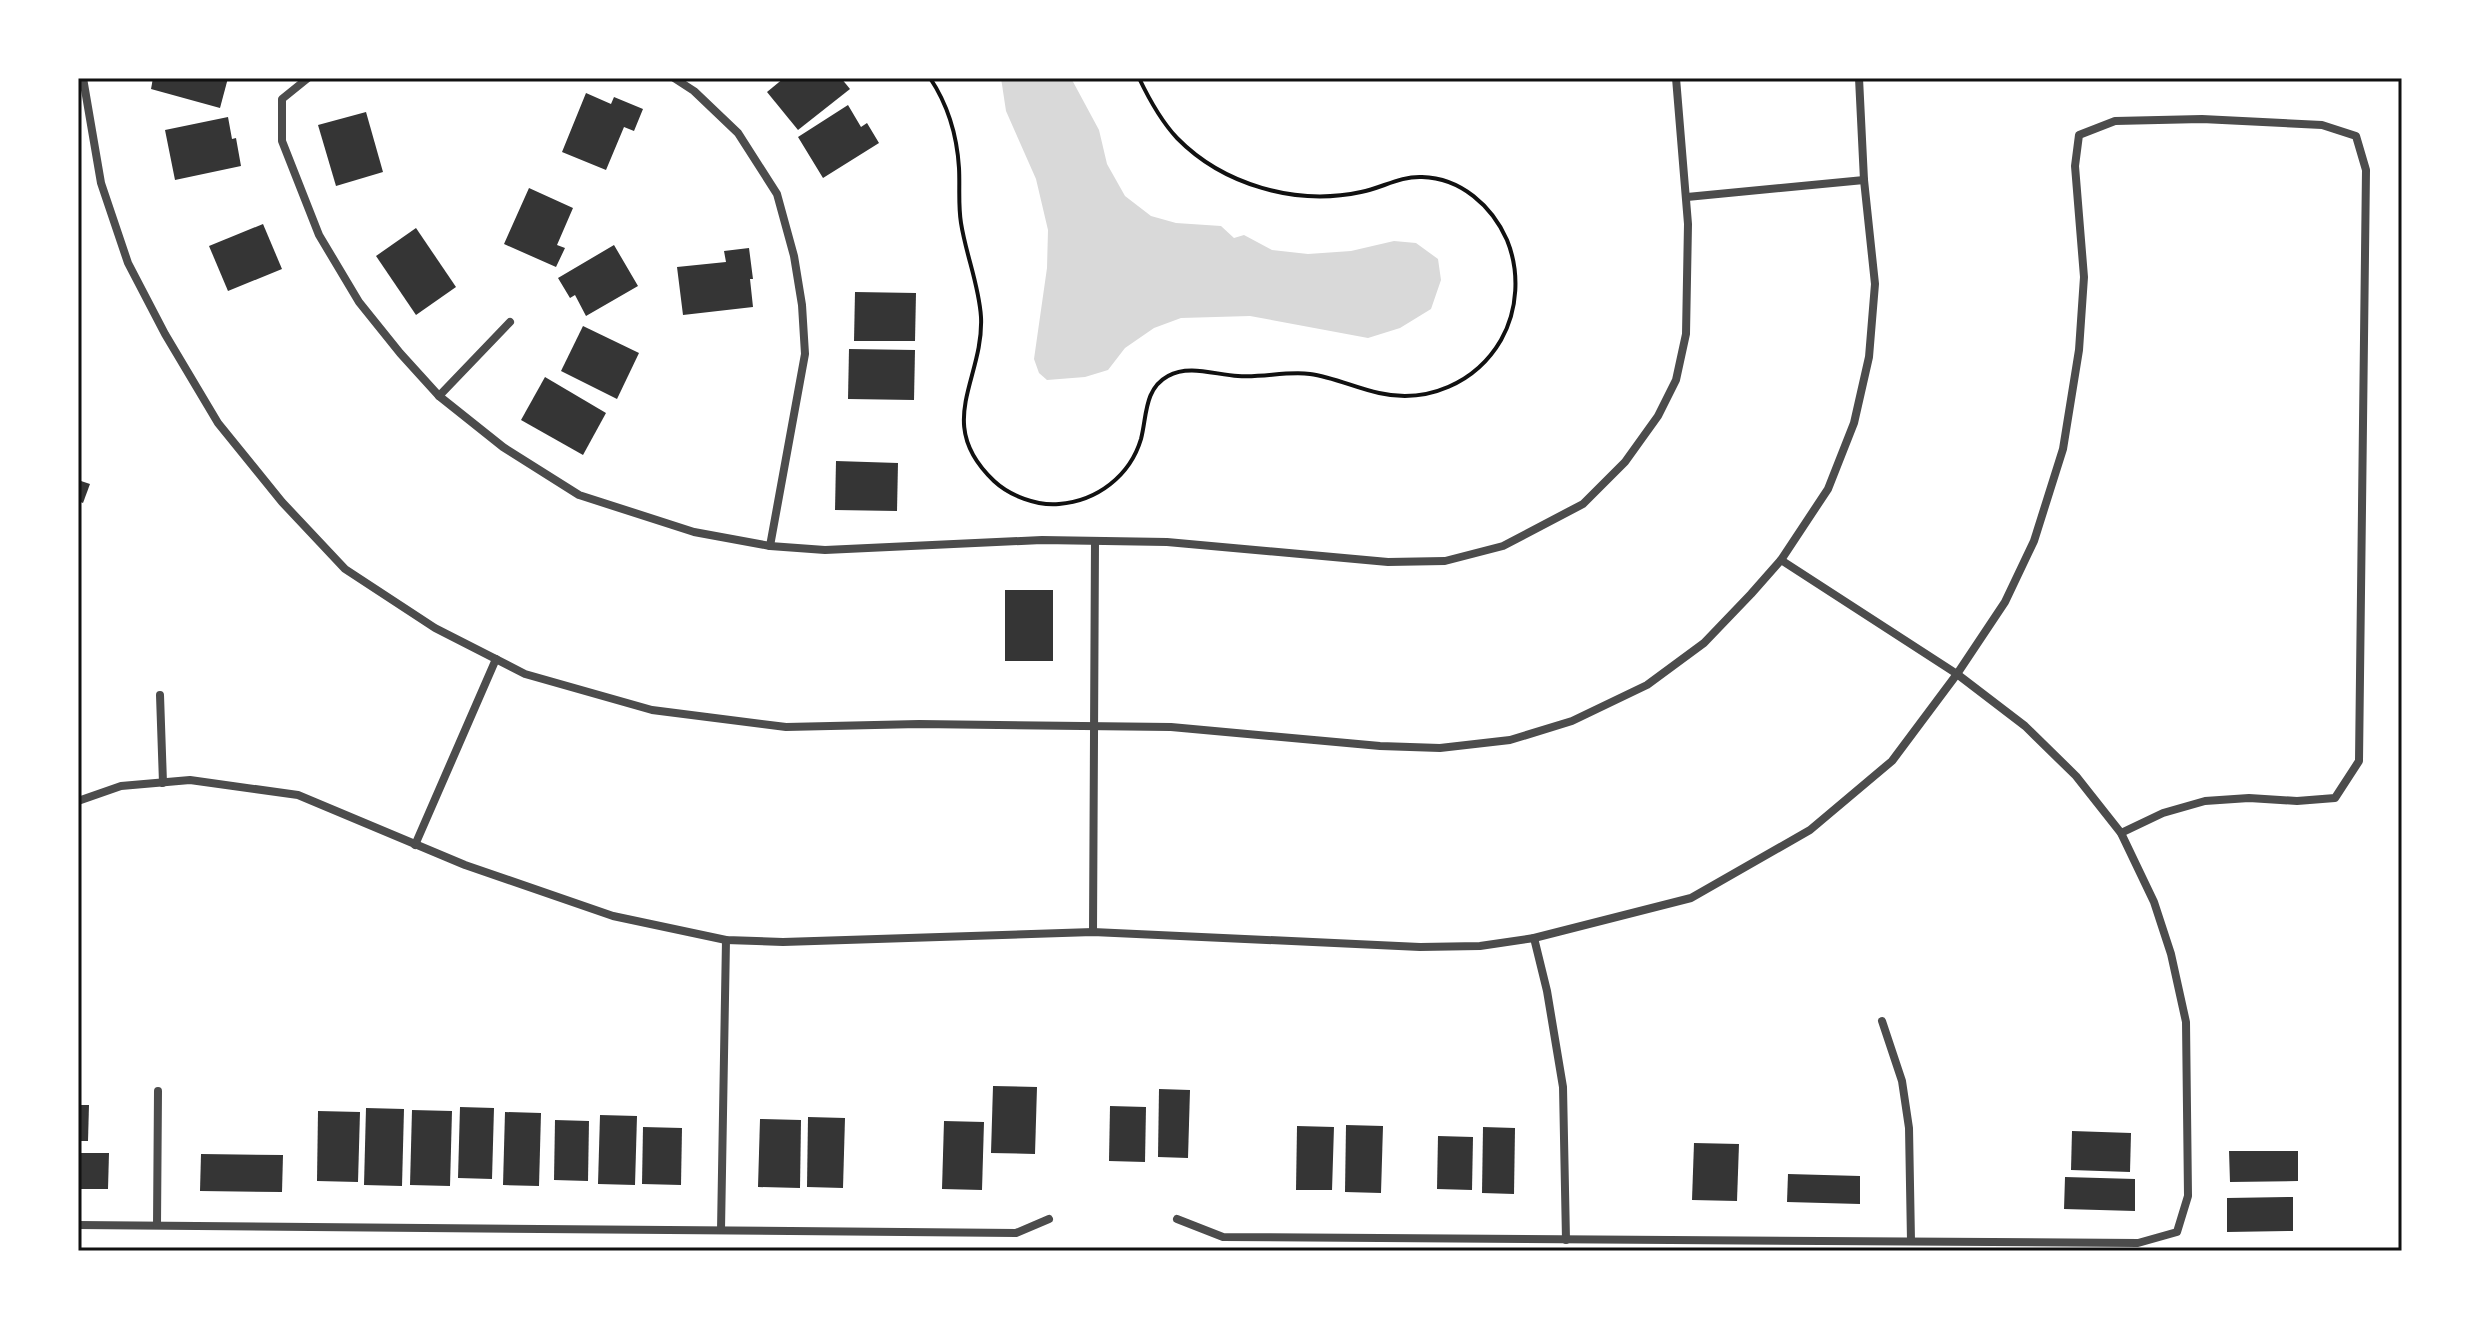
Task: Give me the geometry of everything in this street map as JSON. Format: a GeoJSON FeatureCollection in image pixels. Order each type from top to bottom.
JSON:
{"type":"FeatureCollection","features":[{"type":"Feature","properties":{"kind":"street"},"geometry":{"type":"LineString","coordinates":[[83,78],[101,183],[128,263],[165,334],[218,423],[282,502],[345,569],[435,628],[525,674],[652,710],[786,727],[919,724],[1171,727],[1380,746],[1440,748],[1510,740],[1572,721],[1647,685],[1704,643],[1781,560],[1828,489],[1854,423],[1869,357],[1875,284],[1864,180],[1859,78]]}},
{"type":"Feature","properties":{"kind":"street"},"geometry":{"type":"LineString","coordinates":[[308,78],[282,99],[282,141],[319,235],[359,302],[439,396],[503,447],[579,495],[694,532],[770,546],[825,550],[1042,540],[1167,542],[1388,562],[1445,561],[1503,546],[1583,504],[1625,462],[1658,416],[1676,380],[1686,334],[1687,197],[1676,78]]}},
{"type":"Feature","properties":{"kind":"street"},"geometry":{"type":"LineString","coordinates":[[674,78],[694,91],[738,133],[777,194],[794,256],[802,305],[805,354],[770,546]]}},
{"type":"Feature","properties":{"kind":"street"},"geometry":{"type":"LineString","coordinates":[[78,801],[121,786],[190,780],[298,795],[465,865],[613,916],[726,940],[783,942],[1093,932],[1420,947],[1480,946],[1534,938],[1691,898],[1810,830],[1892,761],[1957,674],[2005,602],[2034,541],[2063,449],[2079,350],[2084,277],[2075,166],[2079,135],[2115,121],[2202,119],[2322,125],[2356,136],[2366,170],[2359,761],[2335,798],[2205,801],[2163,813],[2121,833]]}},
{"type":"Feature","properties":{"kind":"street"},"geometry":{"type":"LineString","coordinates":[[1687,197],[1864,180]]}},
{"type":"Feature","properties":{"kind":"street"},"geometry":{"type":"LineString","coordinates":[[439,396],[510,322]]}},
{"type":"Feature","properties":{"kind":"street"},"geometry":{"type":"LineString","coordinates":[[1093,932],[1095,541]]}},
{"type":"Feature","properties":{"kind":"street"},"geometry":{"type":"LineString","coordinates":[[1177,1219],[1223,1237],[2138,1243],[2177,1232],[2188,1196],[2186,1022],[2171,954],[2154,902],[2121,833],[2076,776],[2035,736],[1957,674],[1781,560]]}},
{"type":"Feature","properties":{"kind":"street"},"geometry":{"type":"LineString","coordinates":[[415,845],[496,659]]}},
{"type":"Feature","properties":{"kind":"street"},"geometry":{"type":"LineString","coordinates":[[160,695],[163,783]]}},
{"type":"Feature","properties":{"kind":"street"},"geometry":{"type":"LineString","coordinates":[[1534,938],[1547,991],[1563,1087],[1566,1240]]}},
{"type":"Feature","properties":{"kind":"street"},"geometry":{"type":"LineString","coordinates":[[721,1230],[726,940]]}},
{"type":"Feature","properties":{"kind":"street"},"geometry":{"type":"LineString","coordinates":[[1882,1021],[1902,1081],[1909,1128],[1911,1241]]}},
{"type":"Feature","properties":{"kind":"street"},"geometry":{"type":"LineString","coordinates":[[157,1225],[158,1091]]}},
{"type":"Feature","properties":{"kind":"street"},"geometry":{"type":"LineString","coordinates":[[78,1225],[1016,1233],[1049,1219]]}},
{"type":"Feature","properties":{"kind":"path"},"geometry":{"type":"LineString","coordinates":[[930,78],[950,115],[956,139],[960,216],[981,316],[981,338],[964,402],[963,422],[967,441],[977,462],[1006,491],[1053,505],[1069,503],[1102,491],[1134,457],[1142,435],[1146,405],[1157,384],[1178,372],[1244,377],[1312,374],[1379,393],[1408,396],[1457,384],[1496,349],[1514,308],[1514,264],[1500,226],[1473,195],[1455,185],[1420,177],[1400,179],[1361,192],[1323,196],[1255,187],[1211,165],[1176,137],[1139,78]]}},
{"type":"Feature","properties":{"kind":"shaded area"},"geometry":{"type":"Polygon","coordinates":[[[1001,78],[1071,78],[1099,130],[1107,164],[1125,196],[1151,216],[1176,223],[1221,226],[1234,238],[1244,235],[1272,250],[1308,254],[1351,251],[1394,241],[1416,243],[1438,259],[1441,280],[1431,309],[1400,328],[1368,338],[1250,316],[1181,318],[1154,328],[1125,348],[1108,370],[1085,377],[1047,380],[1039,373],[1034,359],[1047,268],[1048,230],[1036,179],[1006,111],[1001,78]]]}},
{"type":"Feature","properties":{"kind":"building"},"geometry":{"type":"Polygon","coordinates":[[[153,78],[228,78],[220,108],[151,89],[153,78]]]}},
{"type":"Feature","properties":{"kind":"building"},"geometry":{"type":"Polygon","coordinates":[[[784,78],[841,78],[850,89],[798,130],[767,92],[784,78]]]}},
{"type":"Feature","properties":{"kind":"building"},"geometry":{"type":"Polygon","coordinates":[[[586,93],[611,104],[614,97],[643,109],[634,131],[624,127],[606,170],[562,152],[586,93]]]}},
{"type":"Feature","properties":{"kind":"building"},"geometry":{"type":"Polygon","coordinates":[[[848,105],[861,127],[867,123],[879,143],[823,178],[798,137],[848,105]]]}},
{"type":"Feature","properties":{"kind":"building"},"geometry":{"type":"Polygon","coordinates":[[[366,112],[383,172],[336,186],[318,125],[366,112]]]}},
{"type":"Feature","properties":{"kind":"building"},"geometry":{"type":"Polygon","coordinates":[[[228,117],[241,166],[175,180],[165,130],[228,117]]]}},
{"type":"Feature","properties":{"kind":"building"},"geometry":{"type":"Polygon","coordinates":[[[529,188],[573,208],[557,245],[565,248],[556,267],[504,244],[529,188]]]}},
{"type":"Feature","properties":{"kind":"building"},"geometry":{"type":"Polygon","coordinates":[[[263,224],[282,269],[228,291],[209,246],[263,224]]]}},
{"type":"Feature","properties":{"kind":"building"},"geometry":{"type":"Polygon","coordinates":[[[416,228],[456,287],[416,315],[376,256],[416,228]]]}},
{"type":"Feature","properties":{"kind":"building"},"geometry":{"type":"Polygon","coordinates":[[[614,245],[638,286],[586,316],[575,295],[570,298],[558,278],[614,245]]]}},
{"type":"Feature","properties":{"kind":"building"},"geometry":{"type":"Polygon","coordinates":[[[749,248],[753,307],[683,315],[677,267],[726,262],[724,251],[749,248]]]}},
{"type":"Feature","properties":{"kind":"building"},"geometry":{"type":"Polygon","coordinates":[[[855,292],[916,293],[915,341],[854,341],[855,292]]]}},
{"type":"Feature","properties":{"kind":"building"},"geometry":{"type":"Polygon","coordinates":[[[583,326],[639,353],[617,399],[561,371],[583,326]]]}},
{"type":"Feature","properties":{"kind":"building"},"geometry":{"type":"Polygon","coordinates":[[[849,349],[915,350],[914,400],[848,399],[849,349]]]}},
{"type":"Feature","properties":{"kind":"building"},"geometry":{"type":"Polygon","coordinates":[[[545,377],[606,413],[583,455],[521,420],[545,377]]]}},
{"type":"Feature","properties":{"kind":"building"},"geometry":{"type":"Polygon","coordinates":[[[836,461],[898,463],[897,511],[835,510],[836,461]]]}},
{"type":"Feature","properties":{"kind":"building"},"geometry":{"type":"Polygon","coordinates":[[[78,480],[90,484],[83,503],[78,501],[78,480]]]}},
{"type":"Feature","properties":{"kind":"building"},"geometry":{"type":"Polygon","coordinates":[[[1005,590],[1053,590],[1053,661],[1005,661],[1005,590]]]}},
{"type":"Feature","properties":{"kind":"building"},"geometry":{"type":"Polygon","coordinates":[[[993,1086],[1037,1087],[1035,1154],[991,1153],[993,1086]]]}},
{"type":"Feature","properties":{"kind":"building"},"geometry":{"type":"Polygon","coordinates":[[[1159,1089],[1190,1090],[1188,1158],[1158,1157],[1159,1089]]]}},
{"type":"Feature","properties":{"kind":"building"},"geometry":{"type":"Polygon","coordinates":[[[78,1105],[89,1105],[88,1141],[78,1141],[78,1105]]]}},
{"type":"Feature","properties":{"kind":"building"},"geometry":{"type":"Polygon","coordinates":[[[1110,1106],[1146,1107],[1145,1162],[1109,1161],[1110,1106]]]}},
{"type":"Feature","properties":{"kind":"building"},"geometry":{"type":"Polygon","coordinates":[[[460,1107],[494,1108],[492,1179],[458,1178],[460,1107]]]}},
{"type":"Feature","properties":{"kind":"building"},"geometry":{"type":"Polygon","coordinates":[[[366,1108],[404,1109],[402,1186],[364,1185],[366,1108]]]}},
{"type":"Feature","properties":{"kind":"building"},"geometry":{"type":"Polygon","coordinates":[[[412,1110],[452,1111],[450,1186],[410,1185],[412,1110]]]}},
{"type":"Feature","properties":{"kind":"building"},"geometry":{"type":"Polygon","coordinates":[[[318,1111],[360,1112],[358,1182],[317,1181],[318,1111]]]}},
{"type":"Feature","properties":{"kind":"building"},"geometry":{"type":"Polygon","coordinates":[[[505,1112],[541,1113],[539,1186],[503,1185],[505,1112]]]}},
{"type":"Feature","properties":{"kind":"building"},"geometry":{"type":"Polygon","coordinates":[[[600,1115],[637,1116],[635,1185],[598,1184],[600,1115]]]}},
{"type":"Feature","properties":{"kind":"building"},"geometry":{"type":"Polygon","coordinates":[[[808,1117],[845,1118],[843,1188],[807,1187],[808,1117]]]}},
{"type":"Feature","properties":{"kind":"building"},"geometry":{"type":"Polygon","coordinates":[[[760,1119],[801,1120],[800,1188],[758,1187],[760,1119]]]}},
{"type":"Feature","properties":{"kind":"building"},"geometry":{"type":"Polygon","coordinates":[[[555,1120],[589,1121],[588,1181],[554,1180],[555,1120]]]}},
{"type":"Feature","properties":{"kind":"building"},"geometry":{"type":"Polygon","coordinates":[[[944,1121],[984,1122],[982,1190],[942,1189],[944,1121]]]}},
{"type":"Feature","properties":{"kind":"building"},"geometry":{"type":"Polygon","coordinates":[[[1346,1125],[1383,1126],[1381,1193],[1345,1192],[1346,1125]]]}},
{"type":"Feature","properties":{"kind":"building"},"geometry":{"type":"Polygon","coordinates":[[[1297,1126],[1334,1127],[1332,1190],[1296,1190],[1297,1126]]]}},
{"type":"Feature","properties":{"kind":"building"},"geometry":{"type":"Polygon","coordinates":[[[643,1127],[682,1128],[681,1185],[642,1184],[643,1127]]]}},
{"type":"Feature","properties":{"kind":"building"},"geometry":{"type":"Polygon","coordinates":[[[1483,1127],[1515,1128],[1514,1194],[1482,1193],[1483,1127]]]}},
{"type":"Feature","properties":{"kind":"building"},"geometry":{"type":"Polygon","coordinates":[[[2072,1131],[2131,1133],[2130,1172],[2071,1170],[2072,1131]]]}},
{"type":"Feature","properties":{"kind":"building"},"geometry":{"type":"Polygon","coordinates":[[[1438,1136],[1473,1137],[1472,1190],[1437,1189],[1438,1136]]]}},
{"type":"Feature","properties":{"kind":"building"},"geometry":{"type":"Polygon","coordinates":[[[1694,1143],[1739,1144],[1737,1201],[1692,1200],[1694,1143]]]}},
{"type":"Feature","properties":{"kind":"building"},"geometry":{"type":"Polygon","coordinates":[[[2229,1151],[2298,1151],[2298,1181],[2230,1182],[2229,1151]]]}},
{"type":"Feature","properties":{"kind":"building"},"geometry":{"type":"Polygon","coordinates":[[[78,1153],[109,1153],[108,1189],[78,1189],[78,1153]]]}},
{"type":"Feature","properties":{"kind":"building"},"geometry":{"type":"Polygon","coordinates":[[[201,1154],[283,1155],[282,1192],[200,1191],[201,1154]]]}},
{"type":"Feature","properties":{"kind":"building"},"geometry":{"type":"Polygon","coordinates":[[[1788,1174],[1860,1176],[1860,1204],[1787,1202],[1788,1174]]]}},
{"type":"Feature","properties":{"kind":"building"},"geometry":{"type":"Polygon","coordinates":[[[2065,1177],[2135,1179],[2135,1211],[2064,1209],[2065,1177]]]}},
{"type":"Feature","properties":{"kind":"building"},"geometry":{"type":"Polygon","coordinates":[[[2293,1197],[2293,1231],[2227,1232],[2227,1198],[2293,1197]]]}}]}
